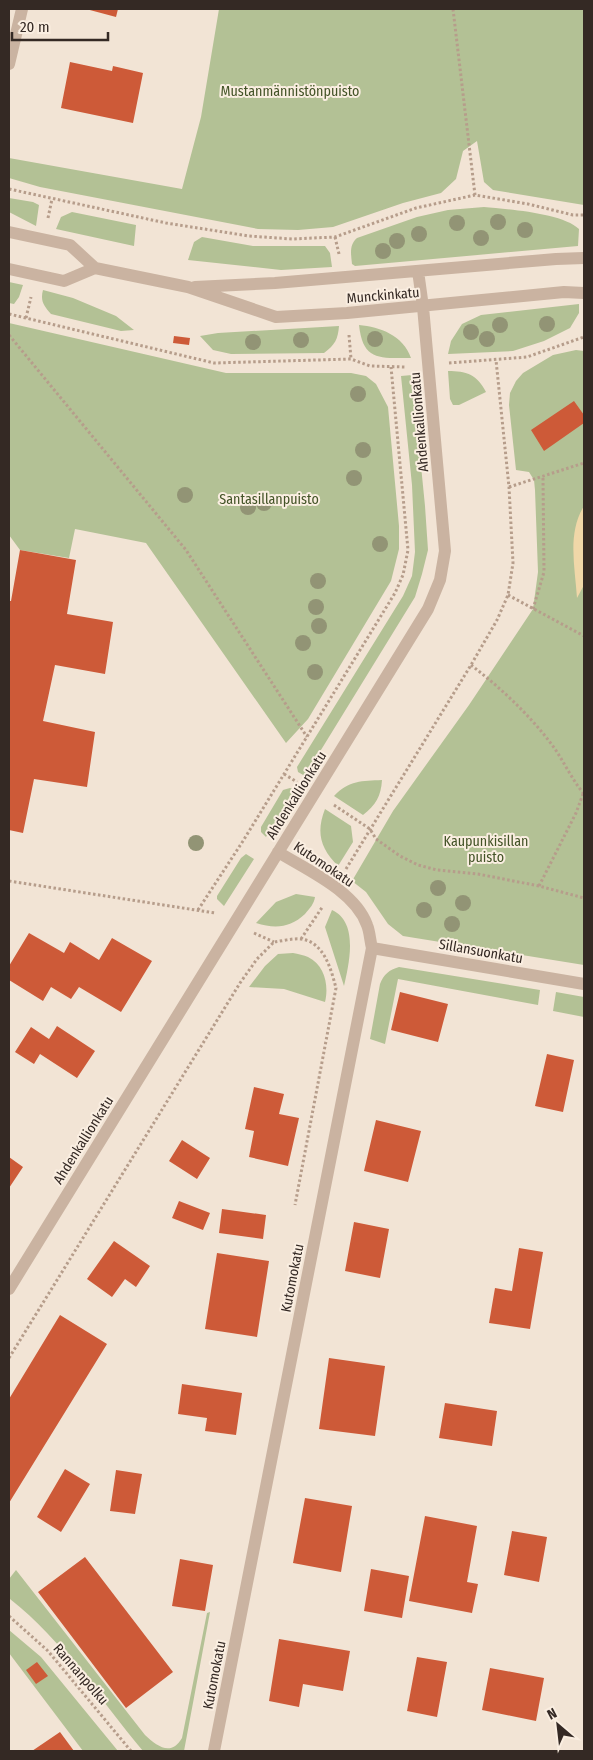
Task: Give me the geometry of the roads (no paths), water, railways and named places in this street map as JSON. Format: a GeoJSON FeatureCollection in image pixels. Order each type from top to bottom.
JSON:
{"type":"FeatureCollection","features":[{"type":"Feature","properties":{"kind":"street"},"geometry":{"type":"LineString","coordinates":[[9,64],[22,9]]}},
{"type":"Feature","properties":{"kind":"street"},"geometry":{"type":"LineString","coordinates":[[9,232],[70,245],[95,268],[64,281],[9,269]]}},
{"type":"Feature","properties":{"kind":"street","name":"Munckinkatu"},"geometry":{"type":"LineString","coordinates":[[188,287],[275,284],[584,258]]}},
{"type":"Feature","properties":{"kind":"street","name":"Munckinkatu"},"geometry":{"type":"LineString","coordinates":[[95,268],[188,287],[276,317],[423,307],[564,292],[584,293]]}},
{"type":"Feature","properties":{"kind":"street","name":"Ahdenkallionkatu"},"geometry":{"type":"LineString","coordinates":[[9,1289],[428,609],[440,580],[445,551],[429,365],[418,271]]}},
{"type":"Feature","properties":{"kind":"street","name":"Kutomokatu"},"geometry":{"type":"LineString","coordinates":[[214,1751],[372,948],[368,925],[357,907],[335,887],[278,852]]}},
{"type":"Feature","properties":{"kind":"street","name":"Sillansuonkatu"},"geometry":{"type":"LineString","coordinates":[[372,948],[584,984]]}},
{"type":"Feature","properties":{"kind":"park label","name":"Mustanmännistönpuisto"},"geometry":{"type":"Point","coordinates":[290,91]}},
{"type":"Feature","properties":{"kind":"park label","name":"Santasillanpuisto"},"geometry":{"type":"Point","coordinates":[269,499]}},
{"type":"Feature","properties":{"kind":"park label","name":"Kaupunkisillan puisto"},"geometry":{"type":"Point","coordinates":[486,850]}}]}
